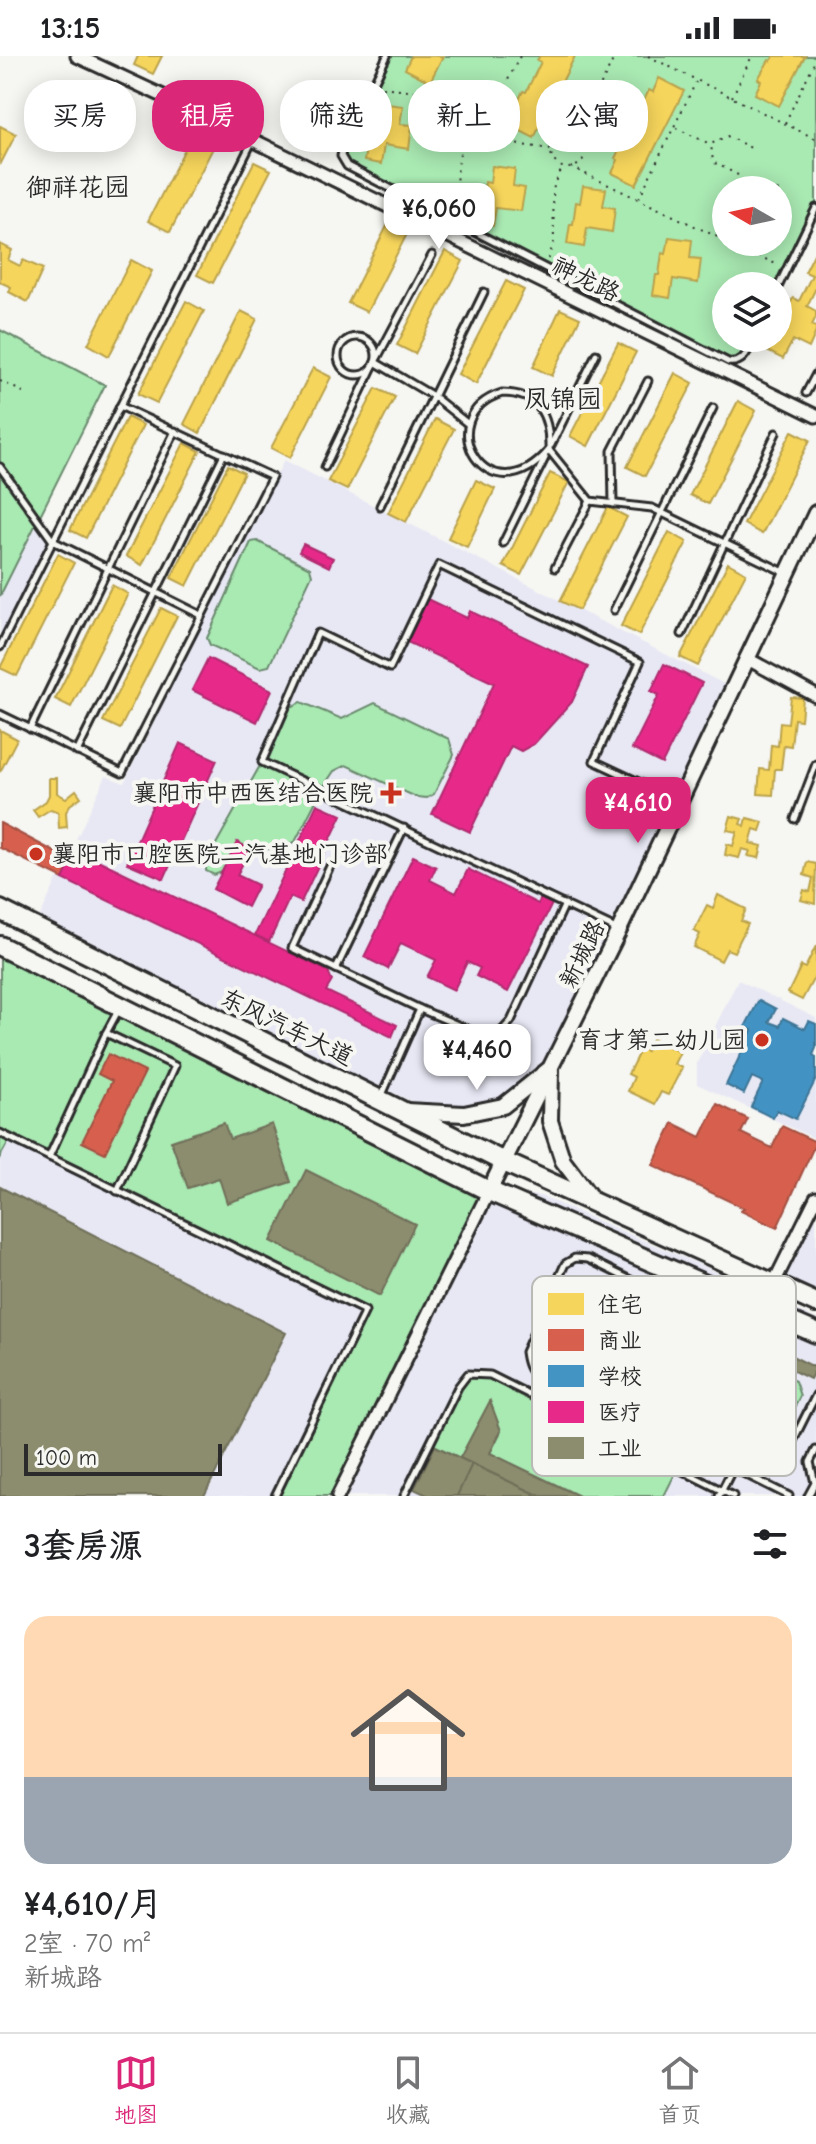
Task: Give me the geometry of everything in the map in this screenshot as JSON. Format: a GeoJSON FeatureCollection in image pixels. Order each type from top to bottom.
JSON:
{"type":"FeatureCollection","features":[{"type":"Feature","properties":{"kind":"main road","name":"东风汽车大道"},"geometry":{"type":"LineString","coordinates":[[0,910],[504,1162],[757,1276]]}},
{"type":"Feature","properties":{"kind":"main road"},"geometry":{"type":"LineString","coordinates":[[0,946],[489,1191],[685,1276]]}},
{"type":"Feature","properties":{"kind":"main road","name":"东风汽车大道"},"geometry":{"type":"LineString","coordinates":[[796,1294],[816,1303]]}},
{"type":"Feature","properties":{"kind":"main road"},"geometry":{"type":"LineString","coordinates":[[796,1324],[816,1333]]}},
{"type":"Feature","properties":{"kind":"street","name":"神龙路"},"geometry":{"type":"LineString","coordinates":[[77,56],[152,92]]}},
{"type":"Feature","properties":{"kind":"street","name":"神龙路"},"geometry":{"type":"LineString","coordinates":[[264,145],[816,416]]}},
{"type":"Feature","properties":{"kind":"street","name":"新城路"},"geometry":{"type":"LineString","coordinates":[[338,1496],[619,930],[816,513]]}},
{"type":"Feature","properties":{"kind":"street"},"geometry":{"type":"LineString","coordinates":[[746,658],[816,696]]}},
{"type":"Feature","properties":{"kind":"street"},"geometry":{"type":"LineString","coordinates":[[401,1110],[464,1114],[503,1106],[551,1067]]}},
{"type":"Feature","properties":{"kind":"street"},"geometry":{"type":"LineString","coordinates":[[551,1067],[550,1121],[563,1161],[594,1202]]}},
{"type":"Feature","properties":{"kind":"street"},"geometry":{"type":"LineString","coordinates":[[779,1276],[816,1198]]}},
{"type":"Feature","properties":{"kind":"lane"},"geometry":{"type":"LineString","coordinates":[[376,80],[387,56]]}},
{"type":"Feature","properties":{"kind":"lane"},"geometry":{"type":"LineString","coordinates":[[0,647],[247,152]]}},
{"type":"Feature","properties":{"kind":"lane"},"geometry":{"type":"LineString","coordinates":[[342,152],[347,166],[728,362],[736,363],[747,352]]}},
{"type":"Feature","properties":{"kind":"lane"},"geometry":{"type":"LineString","coordinates":[[786,272],[816,208]]}},
{"type":"Feature","properties":{"kind":"lane"},"geometry":{"type":"LineString","coordinates":[[325,467],[375,362],[432,255]]}},
{"type":"Feature","properties":{"kind":"lane"},"geometry":{"type":"LineString","coordinates":[[380,506],[484,292]]}},
{"type":"Feature","properties":{"kind":"lane"},"geometry":{"type":"LineString","coordinates":[[351,338],[363,338],[375,350],[375,362],[367,372],[355,375],[344,370],[340,364],[341,346],[351,338]]}},
{"type":"Feature","properties":{"kind":"lane"},"geometry":{"type":"LineString","coordinates":[[503,543],[596,354]]}},
{"type":"Feature","properties":{"kind":"lane"},"geometry":{"type":"LineString","coordinates":[[375,362],[433,396],[468,424]]}},
{"type":"Feature","properties":{"kind":"lane"},"geometry":{"type":"LineString","coordinates":[[806,393],[816,374]]}},
{"type":"Feature","properties":{"kind":"lane"},"geometry":{"type":"LineString","coordinates":[[613,504],[612,451],[648,381]]}},
{"type":"Feature","properties":{"kind":"lane"},"geometry":{"type":"LineString","coordinates":[[549,450],[529,470],[502,475],[489,471],[471,451],[467,437],[468,424],[480,404],[490,397],[502,393],[526,397],[544,413],[549,450],[590,501],[652,508],[787,573]]}},
{"type":"Feature","properties":{"kind":"lane"},"geometry":{"type":"LineString","coordinates":[[0,714],[122,773],[272,477],[120,406]]}},
{"type":"Feature","properties":{"kind":"lane"},"geometry":{"type":"LineString","coordinates":[[614,610],[713,408]]}},
{"type":"Feature","properties":{"kind":"lane"},"geometry":{"type":"LineString","coordinates":[[30,729],[175,431]]}},
{"type":"Feature","properties":{"kind":"lane"},"geometry":{"type":"LineString","coordinates":[[682,634],[776,433]]}},
{"type":"Feature","properties":{"kind":"lane"},"geometry":{"type":"LineString","coordinates":[[77,752],[224,454]]}},
{"type":"Feature","properties":{"kind":"lane"},"geometry":{"type":"LineString","coordinates":[[0,467],[53,541],[201,615]]}},
{"type":"Feature","properties":{"kind":"lane"},"geometry":{"type":"LineString","coordinates":[[555,568],[590,501]]}},
{"type":"Feature","properties":{"kind":"lane"},"geometry":{"type":"LineString","coordinates":[[619,930],[262,762],[318,633],[390,668],[439,565],[640,662],[594,761],[679,802]]}},
{"type":"Feature","properties":{"kind":"lane"},"geometry":{"type":"LineString","coordinates":[[795,819],[816,764]]}},
{"type":"Feature","properties":{"kind":"lane"},"geometry":{"type":"LineString","coordinates":[[336,969],[404,828]]}},
{"type":"Feature","properties":{"kind":"lane"},"geometry":{"type":"LineString","coordinates":[[331,864],[292,948],[479,1034],[500,1033],[511,1021],[565,904]]}},
{"type":"Feature","properties":{"kind":"lane"},"geometry":{"type":"LineString","coordinates":[[48,1157],[120,1006]]}},
{"type":"Feature","properties":{"kind":"lane"},"geometry":{"type":"LineString","coordinates":[[380,1100],[420,1009]]}},
{"type":"Feature","properties":{"kind":"lane"},"geometry":{"type":"LineString","coordinates":[[106,1033],[175,1066],[117,1191]]}},
{"type":"Feature","properties":{"kind":"lane"},"geometry":{"type":"LineString","coordinates":[[0,1133],[365,1311],[275,1496]]}},
{"type":"Feature","properties":{"kind":"lane"},"geometry":{"type":"LineString","coordinates":[[560,1276],[565,1264],[575,1258],[588,1259],[622,1276]]}},
{"type":"Feature","properties":{"kind":"lane"},"geometry":{"type":"LineString","coordinates":[[532,1337],[525,1352],[526,1364],[532,1374]]}},
{"type":"Feature","properties":{"kind":"lane"},"geometry":{"type":"LineString","coordinates":[[404,1496],[458,1387],[468,1374],[490,1375],[532,1396]]}},
{"type":"Feature","properties":{"kind":"lane"},"geometry":{"type":"LineString","coordinates":[[796,1436],[815,1399]]}},
{"type":"Feature","properties":{"kind":"lane"},"geometry":{"type":"LineString","coordinates":[[808,1496],[815,1483],[810,1462],[816,1450]]}},
{"type":"Feature","properties":{"kind":"lane"},"geometry":{"type":"LineString","coordinates":[[692,1476],[721,1493],[733,1496]]}},
{"type":"Feature","properties":{"kind":"lane"},"geometry":{"type":"LineString","coordinates":[[749,1476],[789,1496]]}},
{"type":"Feature","properties":{"kind":"path"},"geometry":{"type":"LineString","coordinates":[[508,80],[520,56]]}},
{"type":"Feature","properties":{"kind":"path"},"geometry":{"type":"LineString","coordinates":[[603,80],[615,56]]}},
{"type":"Feature","properties":{"kind":"path"},"geometry":{"type":"LineString","coordinates":[[648,56],[816,139]]}},
{"type":"Feature","properties":{"kind":"path"},"geometry":{"type":"LineString","coordinates":[[732,98],[752,56]]}},
{"type":"Feature","properties":{"kind":"path"},"geometry":{"type":"LineString","coordinates":[[784,124],[816,59]]}},
{"type":"Feature","properties":{"kind":"path"},"geometry":{"type":"LineString","coordinates":[[638,199],[697,80]]}},
{"type":"Feature","properties":{"kind":"path"},"geometry":{"type":"LineString","coordinates":[[674,127],[711,144]]}},
{"type":"Feature","properties":{"kind":"path"},"geometry":{"type":"LineString","coordinates":[[711,144],[727,136],[751,148]]}},
{"type":"Feature","properties":{"kind":"path"},"geometry":{"type":"LineString","coordinates":[[711,144],[713,162],[738,175]]}},
{"type":"Feature","properties":{"kind":"path"},"geometry":{"type":"LineString","coordinates":[[451,219],[460,152]]}},
{"type":"Feature","properties":{"kind":"path"},"geometry":{"type":"LineString","coordinates":[[552,152],[556,163],[571,167],[584,156],[584,152]]}},
{"type":"Feature","properties":{"kind":"path"},"geometry":{"type":"LineString","coordinates":[[544,267],[554,242],[553,189],[563,167]]}},
{"type":"Feature","properties":{"kind":"path"},"geometry":{"type":"LineString","coordinates":[[571,167],[712,234]]}},
{"type":"Feature","properties":{"kind":"path"},"geometry":{"type":"LineString","coordinates":[[759,256],[787,269]]}},
{"type":"Feature","properties":{"kind":"path"},"geometry":{"type":"LineString","coordinates":[[0,381],[23,392]]}},
{"type":"Feature","properties":{"kind":"path"},"geometry":{"type":"LineString","coordinates":[[0,442],[3,435]]}},
{"type":"Feature","properties":{"kind":"shaded area","name":"襄阳市中西医结合医院"},"geometry":{"type":"Polygon","coordinates":[[[284,460],[732,688],[551,1067],[503,1106],[436,1112],[39,918],[106,776],[124,783],[284,460]]]}},
{"type":"Feature","properties":{"kind":"shaded area"},"geometry":{"type":"Polygon","coordinates":[[[0,467],[53,541],[0,647],[0,467]]]}},
{"type":"Feature","properties":{"kind":"shaded area"},"geometry":{"type":"Polygon","coordinates":[[[0,946],[489,1191],[541,1196],[724,1276],[532,1276],[532,1476],[796,1476],[796,1310],[816,1319],[816,1496],[0,1496],[0,946]]]}},
{"type":"Feature","properties":{"kind":"shaded area","name":"育才第二幼儿园"},"geometry":{"type":"Polygon","coordinates":[[[738,980],[816,1018],[816,1139],[697,1084],[697,1063],[738,980]]]}},
{"type":"Feature","properties":{"kind":"shaded area"},"geometry":{"type":"Polygon","coordinates":[[[816,1198],[816,1303],[796,1294],[796,1276],[779,1276],[816,1198]]]}},
{"type":"Feature","properties":{"kind":"green space"},"geometry":{"type":"Polygon","coordinates":[[[387,56],[816,56],[816,208],[785,272],[712,272],[712,352],[747,352],[744,357],[728,362],[347,166],[342,152],[392,152],[392,80],[375,80],[387,56]]]}},
{"type":"Feature","properties":{"kind":"green space"},"geometry":{"type":"Polygon","coordinates":[[[0,330],[105,385],[0,596],[0,330]]]}},
{"type":"Feature","properties":{"kind":"green space"},"geometry":{"type":"Polygon","coordinates":[[[257,541],[310,568],[312,575],[269,666],[260,668],[210,645],[207,638],[251,542],[257,541]]]}},
{"type":"Feature","properties":{"kind":"green space"},"geometry":{"type":"Polygon","coordinates":[[[301,702],[342,719],[375,703],[449,739],[454,755],[434,794],[427,798],[416,797],[346,765],[334,771],[322,789],[295,842],[260,849],[237,843],[222,872],[214,875],[206,871],[206,862],[262,762],[278,725],[289,708],[301,702]]]}},
{"type":"Feature","properties":{"kind":"green space"},"geometry":{"type":"Polygon","coordinates":[[[0,946],[489,1191],[338,1496],[275,1496],[364,1311],[10,1139],[0,1157],[0,946]]]}},
{"type":"Feature","properties":{"kind":"green space"},"geometry":{"type":"Polygon","coordinates":[[[468,1374],[490,1375],[532,1396],[532,1473],[490,1453],[501,1431],[490,1402],[460,1458],[430,1443],[458,1387],[468,1374]]]}},
{"type":"Feature","properties":{"kind":"green space"},"geometry":{"type":"Polygon","coordinates":[[[796,1384],[800,1396],[796,1404],[796,1384]]]}},
{"type":"Feature","properties":{"kind":"green space"},"geometry":{"type":"Polygon","coordinates":[[[538,1476],[674,1476],[664,1496],[579,1496],[538,1476]]]}},
{"type":"Feature","properties":{"kind":"building: 住宅"},"geometry":{"type":"Polygon","coordinates":[[[138,56],[162,56],[153,74],[134,65],[138,56]]]}},
{"type":"Feature","properties":{"kind":"building: 住宅"},"geometry":{"type":"Polygon","coordinates":[[[411,56],[443,56],[431,80],[405,69],[411,56]]]}},
{"type":"Feature","properties":{"kind":"building: 住宅"},"geometry":{"type":"Polygon","coordinates":[[[540,56],[575,56],[563,80],[536,80],[534,138],[520,131],[520,97],[523,91],[526,92],[541,62],[537,60],[540,56]]]}},
{"type":"Feature","properties":{"kind":"building: 住宅"},"geometry":{"type":"Polygon","coordinates":[[[774,56],[805,56],[779,106],[755,94],[761,81],[758,79],[774,56]]]}},
{"type":"Feature","properties":{"kind":"building: 住宅"},"geometry":{"type":"Polygon","coordinates":[[[659,78],[684,91],[636,185],[612,173],[618,152],[648,152],[648,92],[653,92],[659,78]]]}},
{"type":"Feature","properties":{"kind":"building: 住宅"},"geometry":{"type":"Polygon","coordinates":[[[392,105],[403,106],[400,124],[408,125],[408,149],[392,146],[392,105]]]}},
{"type":"Feature","properties":{"kind":"building: 住宅"},"geometry":{"type":"Polygon","coordinates":[[[0,126],[16,134],[0,165],[0,126]]]}},
{"type":"Feature","properties":{"kind":"building: 住宅"},"geometry":{"type":"Polygon","coordinates":[[[183,152],[211,152],[170,232],[148,221],[183,152]]]}},
{"type":"Feature","properties":{"kind":"building: 住宅"},"geometry":{"type":"Polygon","coordinates":[[[365,152],[383,152],[381,164],[364,161],[365,152]]]}},
{"type":"Feature","properties":{"kind":"building: 住宅"},"geometry":{"type":"Polygon","coordinates":[[[254,162],[271,170],[213,283],[197,275],[254,162]]]}},
{"type":"Feature","properties":{"kind":"building: 住宅"},"geometry":{"type":"Polygon","coordinates":[[[492,166],[515,169],[513,186],[525,188],[521,211],[496,208],[493,226],[476,224],[485,182],[490,183],[492,166]]]}},
{"type":"Feature","properties":{"kind":"building: 住宅"},"geometry":{"type":"Polygon","coordinates":[[[583,186],[606,189],[603,206],[615,208],[612,232],[587,228],[584,247],[567,244],[576,202],[580,203],[583,186]]]}},
{"type":"Feature","properties":{"kind":"building: 住宅"},"geometry":{"type":"Polygon","coordinates":[[[389,222],[408,232],[367,312],[348,303],[389,222]]]}},
{"type":"Feature","properties":{"kind":"building: 住宅"},"geometry":{"type":"Polygon","coordinates":[[[669,237],[692,240],[690,258],[701,259],[698,283],[673,279],[670,298],[653,295],[662,253],[666,254],[669,237]]]}},
{"type":"Feature","properties":{"kind":"building: 住宅"},"geometry":{"type":"Polygon","coordinates":[[[0,244],[12,250],[8,260],[20,266],[23,260],[43,269],[28,302],[9,292],[11,287],[0,282],[0,244]]]}},
{"type":"Feature","properties":{"kind":"building: 住宅"},"geometry":{"type":"Polygon","coordinates":[[[816,250],[816,288],[807,306],[816,311],[812,325],[816,327],[816,332],[809,348],[792,342],[792,300],[799,301],[812,275],[805,272],[816,250]]]}},
{"type":"Feature","properties":{"kind":"building: 住宅"},"geometry":{"type":"Polygon","coordinates":[[[445,251],[463,261],[415,354],[397,345],[445,251]]]}},
{"type":"Feature","properties":{"kind":"building: 住宅"},"geometry":{"type":"Polygon","coordinates":[[[131,260],[152,271],[109,356],[88,344],[131,260]]]}},
{"type":"Feature","properties":{"kind":"building: 住宅"},"geometry":{"type":"Polygon","coordinates":[[[506,281],[524,290],[476,384],[458,374],[506,281]]]}},
{"type":"Feature","properties":{"kind":"building: 住宅"},"geometry":{"type":"Polygon","coordinates":[[[186,301],[204,311],[157,403],[138,394],[186,301]]]}},
{"type":"Feature","properties":{"kind":"building: 住宅"},"geometry":{"type":"Polygon","coordinates":[[[560,309],[580,318],[552,376],[533,367],[560,309]]]}},
{"type":"Feature","properties":{"kind":"building: 住宅"},"geometry":{"type":"Polygon","coordinates":[[[241,311],[257,319],[200,433],[184,424],[241,311]]]}},
{"type":"Feature","properties":{"kind":"building: 住宅"},"geometry":{"type":"Polygon","coordinates":[[[618,343],[636,352],[588,446],[570,436],[618,343]]]}},
{"type":"Feature","properties":{"kind":"building: 住宅"},"geometry":{"type":"Polygon","coordinates":[[[769,352],[787,352],[783,359],[769,352]]]}},
{"type":"Feature","properties":{"kind":"building: 住宅"},"geometry":{"type":"Polygon","coordinates":[[[313,368],[331,377],[290,458],[271,448],[313,368]]]}},
{"type":"Feature","properties":{"kind":"building: 住宅"},"geometry":{"type":"Polygon","coordinates":[[[675,373],[693,383],[645,476],[627,467],[675,373]]]}},
{"type":"Feature","properties":{"kind":"building: 住宅"},"geometry":{"type":"Polygon","coordinates":[[[376,388],[395,397],[347,490],[328,481],[376,388]]]}},
{"type":"Feature","properties":{"kind":"building: 住宅"},"geometry":{"type":"Polygon","coordinates":[[[738,401],[756,411],[708,504],[690,495],[738,401]]]}},
{"type":"Feature","properties":{"kind":"building: 住宅"},"geometry":{"type":"Polygon","coordinates":[[[127,417],[143,425],[86,538],[70,530],[127,417]]]}},
{"type":"Feature","properties":{"kind":"building: 住宅"},"geometry":{"type":"Polygon","coordinates":[[[435,419],[454,429],[406,522],[388,513],[435,419]]]}},
{"type":"Feature","properties":{"kind":"building: 住宅"},"geometry":{"type":"Polygon","coordinates":[[[792,431],[810,440],[762,534],[744,524],[792,431]]]}},
{"type":"Feature","properties":{"kind":"building: 住宅"},"geometry":{"type":"Polygon","coordinates":[[[184,443],[200,451],[142,565],[126,556],[184,443]]]}},
{"type":"Feature","properties":{"kind":"building: 住宅"},"geometry":{"type":"Polygon","coordinates":[[[228,465],[244,473],[187,586],[171,578],[228,465]]]}},
{"type":"Feature","properties":{"kind":"building: 住宅"},"geometry":{"type":"Polygon","coordinates":[[[550,473],[569,482],[521,575],[503,566],[550,473]]]}},
{"type":"Feature","properties":{"kind":"building: 住宅"},"geometry":{"type":"Polygon","coordinates":[[[476,480],[495,489],[467,547],[448,538],[476,480]]]}},
{"type":"Feature","properties":{"kind":"building: 住宅"},"geometry":{"type":"Polygon","coordinates":[[[608,507],[627,517],[579,610],[560,601],[608,507]]]}},
{"type":"Feature","properties":{"kind":"building: 住宅"},"geometry":{"type":"Polygon","coordinates":[[[669,532],[687,542],[639,635],[621,626],[669,532]]]}},
{"type":"Feature","properties":{"kind":"building: 住宅"},"geometry":{"type":"Polygon","coordinates":[[[58,554],[74,563],[17,676],[0,668],[58,554]]]}},
{"type":"Feature","properties":{"kind":"building: 住宅"},"geometry":{"type":"Polygon","coordinates":[[[728,563],[746,573],[698,666],[680,657],[728,563]]]}},
{"type":"Feature","properties":{"kind":"building: 住宅"},"geometry":{"type":"Polygon","coordinates":[[[112,585],[128,594],[71,707],[55,699],[112,585]]]}},
{"type":"Feature","properties":{"kind":"building: 住宅"},"geometry":{"type":"Polygon","coordinates":[[[161,608],[177,616],[120,729],[103,721],[161,608]]]}},
{"type":"Feature","properties":{"kind":"building: 住宅"},"geometry":{"type":"Polygon","coordinates":[[[791,697],[803,698],[801,720],[794,719],[791,746],[784,745],[781,769],[775,769],[773,795],[758,794],[760,769],[769,770],[771,745],[778,746],[780,722],[788,723],[791,697]]]}},
{"type":"Feature","properties":{"kind":"building: 住宅"},"geometry":{"type":"Polygon","coordinates":[[[0,730],[17,739],[0,772],[0,730]]]}},
{"type":"Feature","properties":{"kind":"building: 住宅"},"geometry":{"type":"Polygon","coordinates":[[[49,778],[57,778],[57,793],[66,798],[76,790],[81,797],[66,812],[67,827],[59,828],[58,812],[51,809],[38,817],[33,810],[49,795],[49,778]]]}},
{"type":"Feature","properties":{"kind":"building: 住宅"},"geometry":{"type":"Polygon","coordinates":[[[731,816],[742,819],[740,824],[745,826],[747,818],[763,822],[760,831],[754,829],[750,843],[762,846],[759,858],[748,856],[750,851],[742,849],[739,858],[725,855],[727,844],[733,846],[737,832],[727,830],[731,816]]]}},
{"type":"Feature","properties":{"kind":"building: 住宅"},"geometry":{"type":"Polygon","coordinates":[[[807,862],[816,864],[815,904],[801,900],[804,890],[810,892],[813,878],[804,875],[807,862]]]}},
{"type":"Feature","properties":{"kind":"building: 住宅"},"geometry":{"type":"Polygon","coordinates":[[[718,895],[746,909],[741,921],[748,924],[734,952],[727,949],[721,961],[694,947],[700,934],[694,931],[707,905],[713,908],[718,895]]]}},
{"type":"Feature","properties":{"kind":"building: 住宅"},"geometry":{"type":"Polygon","coordinates":[[[816,946],[816,974],[802,1000],[788,993],[801,966],[805,968],[816,946]]]}},
{"type":"Feature","properties":{"kind":"building: 住宅"},"geometry":{"type":"Polygon","coordinates":[[[652,1039],[680,1052],[674,1064],[682,1068],[668,1095],[661,1092],[655,1104],[628,1091],[634,1077],[628,1074],[641,1048],[646,1051],[652,1039]]]}},
{"type":"Feature","properties":{"kind":"building: 商业","name":"襄阳市口腔医院二汽基地门诊部"},"geometry":{"type":"Polygon","coordinates":[[[0,823],[72,861],[63,879],[0,848],[0,823]]]}},
{"type":"Feature","properties":{"kind":"building: 商业"},"geometry":{"type":"Polygon","coordinates":[[[108,1054],[145,1072],[105,1153],[82,1142],[112,1081],[98,1074],[108,1054]]]}},
{"type":"Feature","properties":{"kind":"building: 商业"},"geometry":{"type":"Polygon","coordinates":[[[717,1104],[748,1119],[741,1133],[772,1148],[782,1126],[816,1142],[777,1228],[741,1211],[744,1208],[653,1165],[673,1123],[701,1137],[717,1104]]]}},
{"type":"Feature","properties":{"kind":"building: 学校"},"geometry":{"type":"Polygon","coordinates":[[[759,1000],[776,1009],[769,1022],[780,1026],[783,1018],[805,1029],[809,1021],[816,1024],[813,1055],[816,1057],[816,1079],[796,1119],[777,1110],[773,1118],[751,1107],[763,1082],[752,1077],[744,1094],[726,1085],[752,1030],[745,1027],[759,1000]]]}},
{"type":"Feature","properties":{"kind":"building: 医疗"},"geometry":{"type":"Polygon","coordinates":[[[303,544],[333,558],[329,567],[299,552],[303,544]]]}},
{"type":"Feature","properties":{"kind":"building: 医疗"},"geometry":{"type":"Polygon","coordinates":[[[425,598],[467,618],[470,611],[588,667],[572,702],[534,744],[521,751],[511,746],[470,832],[432,814],[494,683],[405,641],[425,598]]]}},
{"type":"Feature","properties":{"kind":"building: 医疗"},"geometry":{"type":"Polygon","coordinates":[[[208,658],[272,690],[257,722],[192,690],[208,658]]]}},
{"type":"Feature","properties":{"kind":"building: 医疗"},"geometry":{"type":"Polygon","coordinates":[[[664,664],[702,683],[662,764],[632,749],[659,695],[651,691],[664,664]]]}},
{"type":"Feature","properties":{"kind":"building: 医疗"},"geometry":{"type":"Polygon","coordinates":[[[180,743],[217,760],[164,879],[127,863],[180,743]]]}},
{"type":"Feature","properties":{"kind":"building: 医疗"},"geometry":{"type":"Polygon","coordinates":[[[317,804],[342,815],[301,902],[290,897],[269,942],[255,935],[317,804]]]}},
{"type":"Feature","properties":{"kind":"building: 医疗"},"geometry":{"type":"Polygon","coordinates":[[[237,842],[250,849],[237,875],[258,885],[247,907],[213,889],[237,842]]]}},
{"type":"Feature","properties":{"kind":"building: 医疗"},"geometry":{"type":"Polygon","coordinates":[[[77,850],[328,971],[332,981],[326,991],[397,1025],[392,1037],[63,879],[77,850]]]}},
{"type":"Feature","properties":{"kind":"building: 医疗"},"geometry":{"type":"Polygon","coordinates":[[[413,856],[436,867],[430,880],[456,893],[468,869],[538,904],[541,898],[552,904],[508,992],[476,976],[480,968],[467,962],[454,990],[427,977],[436,960],[401,943],[388,969],[364,957],[413,856]]]}},
{"type":"Feature","properties":{"kind":"building: 工业"},"geometry":{"type":"Polygon","coordinates":[[[224,1123],[230,1139],[272,1124],[291,1182],[227,1203],[219,1178],[188,1188],[171,1141],[224,1123]]]}},
{"type":"Feature","properties":{"kind":"building: 工业"},"geometry":{"type":"Polygon","coordinates":[[[306,1170],[415,1224],[380,1296],[271,1241],[306,1170]]]}},
{"type":"Feature","properties":{"kind":"building: 工业"},"geometry":{"type":"Polygon","coordinates":[[[0,1187],[286,1333],[204,1496],[0,1496],[0,1187]]]}},
{"type":"Feature","properties":{"kind":"building: 工业"},"geometry":{"type":"Polygon","coordinates":[[[796,1358],[816,1368],[810,1379],[796,1372],[796,1358]]]}},
{"type":"Feature","properties":{"kind":"building: 工业"},"geometry":{"type":"Polygon","coordinates":[[[490,1401],[501,1431],[490,1453],[532,1476],[579,1496],[540,1496],[460,1458],[490,1401]]]}},
{"type":"Feature","properties":{"kind":"building: 工业"},"geometry":{"type":"Polygon","coordinates":[[[435,1446],[472,1464],[457,1496],[429,1496],[414,1489],[435,1446]]]}},
{"type":"Feature","properties":{"kind":"building: 工业"},"geometry":{"type":"Polygon","coordinates":[[[472,1464],[540,1496],[457,1496],[472,1464]]]}},
{"type":"Feature","properties":{"kind":"place","name":"襄阳市中西医结合医院"},"geometry":{"type":"Point","coordinates":[391,793]}},
{"type":"Feature","properties":{"kind":"place","name":"襄阳市口腔医院二汽基地门诊部"},"geometry":{"type":"Point","coordinates":[36,854]}},
{"type":"Feature","properties":{"kind":"place","name":"育才第二幼儿园"},"geometry":{"type":"Point","coordinates":[762,1040]}},
{"type":"Feature","properties":{"kind":"district","name":"御祥花园"},"geometry":{"type":"Point","coordinates":[78,188]}},
{"type":"Feature","properties":{"kind":"district","name":"凤锦园"},"geometry":{"type":"Point","coordinates":[563,400]}}]}
